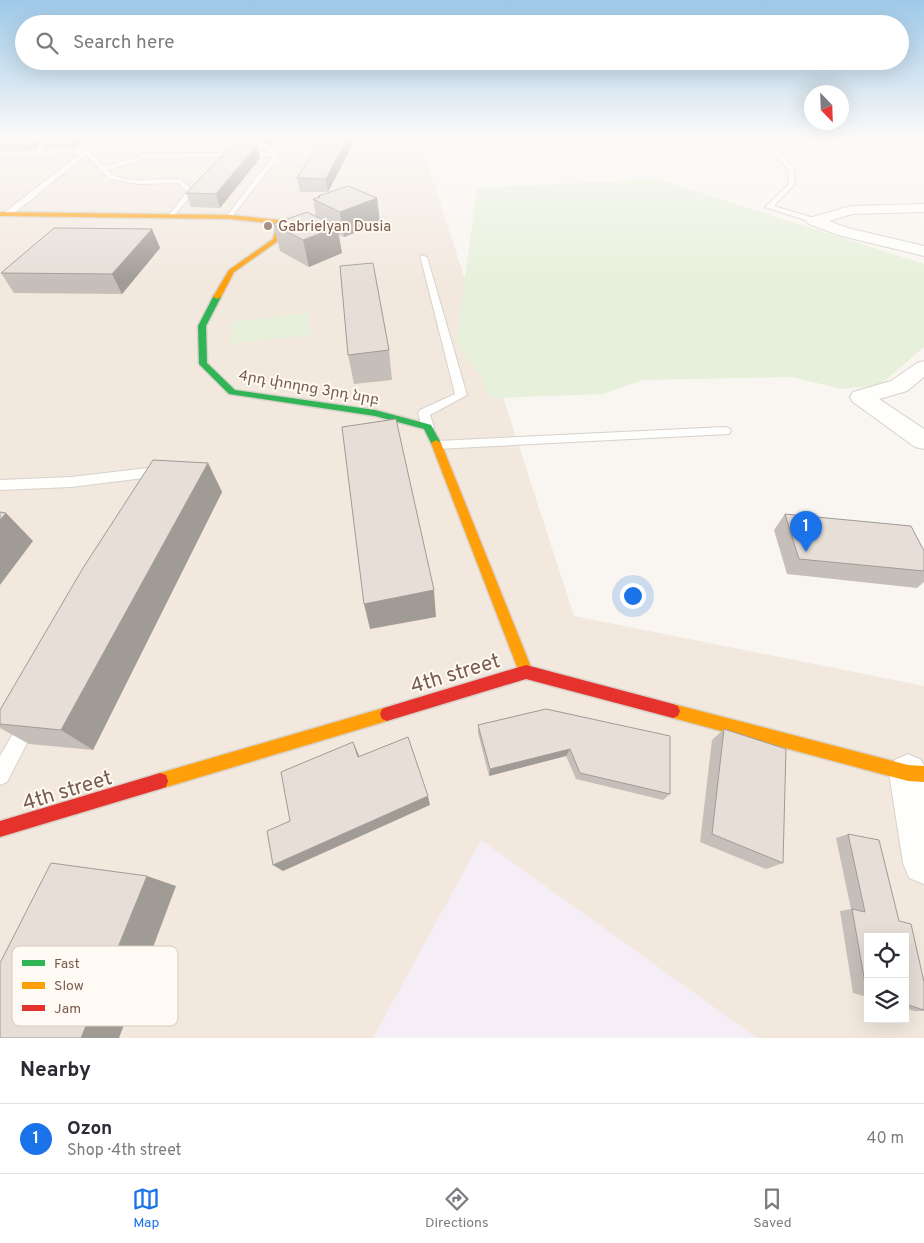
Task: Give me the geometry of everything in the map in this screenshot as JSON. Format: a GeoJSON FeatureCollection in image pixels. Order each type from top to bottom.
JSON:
{"type":"FeatureCollection","features":[{"type":"Feature","properties":{"kind":"street"},"geometry":{"type":"LineString","coordinates":[[814,221],[851,210],[924,208]]}},
{"type":"Feature","properties":{"kind":"street","name":"4րդ փողոց 3րդ նրբ"},"geometry":{"type":"LineString","coordinates":[[4,214],[230,217],[280,222],[276,240],[231,270],[202,326],[203,364],[232,392],[375,413],[428,427]]}},
{"type":"Feature","properties":{"kind":"street"},"geometry":{"type":"LineString","coordinates":[[814,221],[843,232],[924,251]]}},
{"type":"Feature","properties":{"kind":"street"},"geometry":{"type":"LineString","coordinates":[[924,367],[900,386],[861,397],[924,441]]}},
{"type":"Feature","properties":{"kind":"street"},"geometry":{"type":"LineString","coordinates":[[428,427],[437,444],[526,672]]}},
{"type":"Feature","properties":{"kind":"street","name":"4th street"},"geometry":{"type":"LineString","coordinates":[[0,829],[526,672],[916,774]]}},
{"type":"Feature","properties":{"kind":"street"},"geometry":{"type":"LineString","coordinates":[[916,774],[924,863]]}},
{"type":"Feature","properties":{"kind":"lane"},"geometry":{"type":"LineString","coordinates":[[4,214],[42,185]]}},
{"type":"Feature","properties":{"kind":"lane"},"geometry":{"type":"LineString","coordinates":[[172,216],[191,192],[184,185]]}},
{"type":"Feature","properties":{"kind":"lane"},"geometry":{"type":"LineString","coordinates":[[230,217],[254,185]]}},
{"type":"Feature","properties":{"kind":"lane"},"geometry":{"type":"LineString","coordinates":[[791,185],[769,207],[814,221]]}},
{"type":"Feature","properties":{"kind":"lane"},"geometry":{"type":"LineString","coordinates":[[423,257],[461,395],[424,413],[428,427]]}},
{"type":"Feature","properties":{"kind":"lane"},"geometry":{"type":"LineString","coordinates":[[437,444],[726,431]]}},
{"type":"Feature","properties":{"kind":"lane"},"geometry":{"type":"LineString","coordinates":[[0,485],[71,482],[156,472],[160,480],[155,489]]}},
{"type":"Feature","properties":{"kind":"lane"},"geometry":{"type":"LineString","coordinates":[[0,775],[38,706]]}},
{"type":"Feature","properties":{"kind":"shaded area"},"geometry":{"type":"Polygon","coordinates":[[[0,185],[435,185],[574,616],[924,686],[924,1038],[0,1038],[0,185]]]}},
{"type":"Feature","properties":{"kind":"shaded area"},"geometry":{"type":"Polygon","coordinates":[[[481,840],[757,1038],[373,1038],[481,840]]]}},
{"type":"Feature","properties":{"kind":"green space"},"geometry":{"type":"Polygon","coordinates":[[[528,185],[678,185],[924,264],[924,347],[880,385],[842,389],[792,377],[643,380],[603,394],[491,398],[479,374],[456,344],[477,188],[528,185]]]}},
{"type":"Feature","properties":{"kind":"green space"},"geometry":{"type":"Polygon","coordinates":[[[309,313],[311,335],[230,344],[232,322],[309,313]]]}},
{"type":"Feature","properties":{"kind":"building"},"geometry":{"type":"Polygon","coordinates":[[[193,185],[223,185],[216,194],[186,193],[193,185]]]}},
{"type":"Feature","properties":{"kind":"building"},"geometry":{"type":"Polygon","coordinates":[[[348,186],[377,198],[340,212],[313,199],[320,197],[318,196],[348,186]]]}},
{"type":"Feature","properties":{"kind":"building"},"geometry":{"type":"Polygon","coordinates":[[[307,212],[337,227],[303,240],[273,224],[307,212]]]}},
{"type":"Feature","properties":{"kind":"building"},"geometry":{"type":"Polygon","coordinates":[[[54,228],[152,229],[112,274],[1,273],[54,228]]]}},
{"type":"Feature","properties":{"kind":"building"},"geometry":{"type":"Polygon","coordinates":[[[373,263],[389,350],[348,355],[340,266],[373,263]]]}},
{"type":"Feature","properties":{"kind":"building"},"geometry":{"type":"Polygon","coordinates":[[[396,419],[434,590],[364,604],[342,427],[396,419]]]}},
{"type":"Feature","properties":{"kind":"building"},"geometry":{"type":"Polygon","coordinates":[[[153,460],[208,463],[61,730],[0,724],[0,710],[83,568],[153,460]]]}},
{"type":"Feature","properties":{"kind":"building"},"geometry":{"type":"Polygon","coordinates":[[[0,512],[6,513],[0,520],[0,512]]]}},
{"type":"Feature","properties":{"kind":"building"},"geometry":{"type":"Polygon","coordinates":[[[785,514],[911,526],[924,551],[924,571],[799,559],[785,514]]]}},
{"type":"Feature","properties":{"kind":"building"},"geometry":{"type":"Polygon","coordinates":[[[546,709],[670,736],[670,794],[580,773],[570,749],[490,769],[478,725],[546,709]]]}},
{"type":"Feature","properties":{"kind":"building"},"geometry":{"type":"Polygon","coordinates":[[[724,729],[786,749],[783,863],[712,834],[724,729]]]}},
{"type":"Feature","properties":{"kind":"building"},"geometry":{"type":"Polygon","coordinates":[[[408,737],[428,796],[273,865],[267,831],[290,821],[281,772],[353,742],[358,757],[408,737]]]}},
{"type":"Feature","properties":{"kind":"building"},"geometry":{"type":"Polygon","coordinates":[[[848,834],[879,840],[899,921],[911,924],[924,982],[924,1010],[909,1005],[909,933],[864,933],[864,977],[852,909],[865,912],[848,834]]]}},
{"type":"Feature","properties":{"kind":"building"},"geometry":{"type":"Polygon","coordinates":[[[51,863],[147,876],[118,946],[12,946],[12,1026],[86,1026],[81,1038],[0,1038],[0,963],[51,863]]]}},
{"type":"Feature","properties":{"kind":"traffic: fast"},"geometry":{"type":"LineString","coordinates":[[217,297],[202,326],[203,364],[232,392],[375,413],[428,427],[436,443]]}},
{"type":"Feature","properties":{"kind":"traffic: slow"},"geometry":{"type":"LineString","coordinates":[[0,214],[230,217],[280,222],[276,240],[231,271],[217,297]]}},
{"type":"Feature","properties":{"kind":"traffic: slow"},"geometry":{"type":"LineString","coordinates":[[436,443],[526,672]]}},
{"type":"Feature","properties":{"kind":"traffic: slow"},"geometry":{"type":"LineString","coordinates":[[673,711],[908,773],[924,774]]}},
{"type":"Feature","properties":{"kind":"traffic: slow"},"geometry":{"type":"LineString","coordinates":[[160,781],[387,714]]}},
{"type":"Feature","properties":{"kind":"traffic: jam"},"geometry":{"type":"LineString","coordinates":[[387,714],[526,672],[673,711]]}},
{"type":"Feature","properties":{"kind":"traffic: jam"},"geometry":{"type":"LineString","coordinates":[[0,829],[160,781]]}},
{"type":"Feature","properties":{"kind":"place","name":"Gabrielyan Dusia"},"geometry":{"type":"Point","coordinates":[268,226]}},
{"type":"Feature","properties":{"kind":"place","name":"Ozon"},"geometry":{"type":"Point","coordinates":[806,552]}}]}
